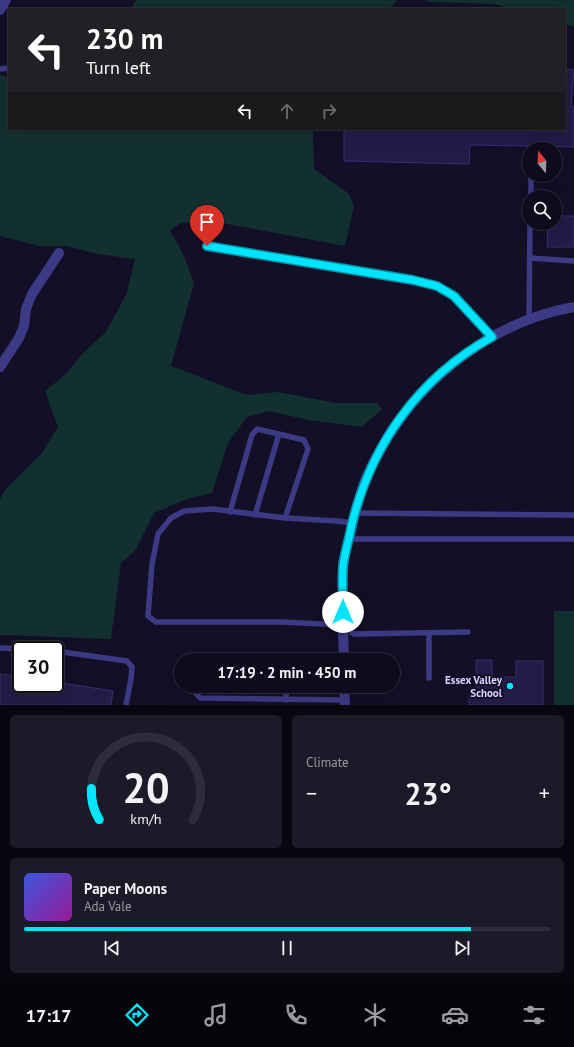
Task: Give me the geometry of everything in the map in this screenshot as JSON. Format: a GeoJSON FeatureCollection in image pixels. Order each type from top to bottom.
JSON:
{"type":"FeatureCollection","features":[{"type":"Feature","properties":{"kind":"street"},"geometry":{"type":"LineString","coordinates":[[0,10],[6,0]]}},
{"type":"Feature","properties":{"kind":"street"},"geometry":{"type":"LineString","coordinates":[[0,367],[19,338],[24,326],[26,309],[32,294],[59,253]]}},
{"type":"Feature","properties":{"kind":"street"},"geometry":{"type":"LineString","coordinates":[[344,653],[343,566],[349,539],[367,477],[380,450],[395,425],[413,401],[456,360],[507,329],[529,320],[574,307]]}},
{"type":"Feature","properties":{"kind":"lane"},"geometry":{"type":"LineString","coordinates":[[529,320],[530,230]]}},
{"type":"Feature","properties":{"kind":"lane"},"geometry":{"type":"LineString","coordinates":[[207,246],[413,280],[437,286],[454,296],[492,337]]}},
{"type":"Feature","properties":{"kind":"lane"},"geometry":{"type":"LineString","coordinates":[[530,258],[574,261]]}},
{"type":"Feature","properties":{"kind":"lane"},"geometry":{"type":"LineString","coordinates":[[230,512],[252,436],[257,428],[304,440],[308,449],[285,518]]}},
{"type":"Feature","properties":{"kind":"lane"},"geometry":{"type":"LineString","coordinates":[[255,514],[279,434]]}},
{"type":"Feature","properties":{"kind":"lane"},"geometry":{"type":"LineString","coordinates":[[468,632],[354,634],[343,625],[280,622],[156,622],[148,616],[152,564],[158,534],[171,518],[184,511],[213,509],[285,518],[337,521],[354,518],[574,515]]}},
{"type":"Feature","properties":{"kind":"lane"},"geometry":{"type":"LineString","coordinates":[[349,539],[574,539]]}},
{"type":"Feature","properties":{"kind":"lane"},"geometry":{"type":"LineString","coordinates":[[429,633],[429,678]]}},
{"type":"Feature","properties":{"kind":"lane"},"geometry":{"type":"LineString","coordinates":[[0,648],[12,648]]}},
{"type":"Feature","properties":{"kind":"lane"},"geometry":{"type":"LineString","coordinates":[[64,652],[127,662],[132,667],[126,705]]}},
{"type":"Feature","properties":{"kind":"lane"},"geometry":{"type":"LineString","coordinates":[[195,693],[200,698],[345,702]]}},
{"type":"Feature","properties":{"kind":"lane"},"geometry":{"type":"LineString","coordinates":[[286,693],[286,700]]}},
{"type":"Feature","properties":{"kind":"green space"},"geometry":{"type":"Polygon","coordinates":[[[136,0],[397,0],[390,8],[132,8],[136,0]]]}},
{"type":"Feature","properties":{"kind":"green space"},"geometry":{"type":"Polygon","coordinates":[[[424,0],[574,0],[574,27],[566,24],[566,8],[509,8],[495,4],[429,2],[424,0]]]}},
{"type":"Feature","properties":{"kind":"green space"},"geometry":{"type":"Polygon","coordinates":[[[0,75],[8,77],[8,130],[313,130],[314,169],[348,193],[354,206],[345,246],[212,221],[181,223],[170,230],[184,256],[194,283],[171,366],[247,395],[278,392],[336,403],[377,403],[382,409],[362,427],[308,420],[269,411],[247,417],[228,443],[212,493],[187,499],[154,513],[135,551],[121,563],[111,639],[0,635],[0,499],[4,491],[42,453],[58,427],[45,391],[66,374],[83,353],[105,333],[126,295],[135,259],[98,254],[67,246],[39,246],[0,236],[0,75]]]}},
{"type":"Feature","properties":{"kind":"green space"},"geometry":{"type":"Polygon","coordinates":[[[554,611],[574,611],[574,705],[554,705],[554,611]]]}},
{"type":"Feature","properties":{"kind":"building"},"geometry":{"type":"Polygon","coordinates":[[[566,69],[574,70],[571,107],[574,107],[574,147],[562,147],[562,142],[522,142],[522,146],[470,145],[469,164],[344,161],[344,130],[566,130],[566,69]]]}},
{"type":"Feature","properties":{"kind":"building"},"geometry":{"type":"Polygon","coordinates":[[[562,216],[574,216],[574,247],[547,247],[548,230],[562,230],[562,216]]]}},
{"type":"Feature","properties":{"kind":"building","name":"Essex Valley School"},"geometry":{"type":"Polygon","coordinates":[[[476,660],[492,660],[492,677],[516,677],[516,661],[543,661],[543,705],[469,705],[469,695],[476,695],[476,660]]]}},
{"type":"Feature","properties":{"kind":"building"},"geometry":{"type":"Polygon","coordinates":[[[0,674],[12,676],[12,693],[64,693],[64,683],[113,691],[111,705],[0,705],[0,674]]]}},
{"type":"Feature","properties":{"kind":"place","name":"Essex Valley School"},"geometry":{"type":"Point","coordinates":[510,686]}},
{"type":"Feature","properties":{"kind":"route"},"geometry":{"type":"LineString","coordinates":[[207,246],[413,280],[437,286],[454,296],[492,337],[456,360],[413,401],[395,425],[380,450],[367,477],[357,505],[343,566],[343,612]]}}]}
